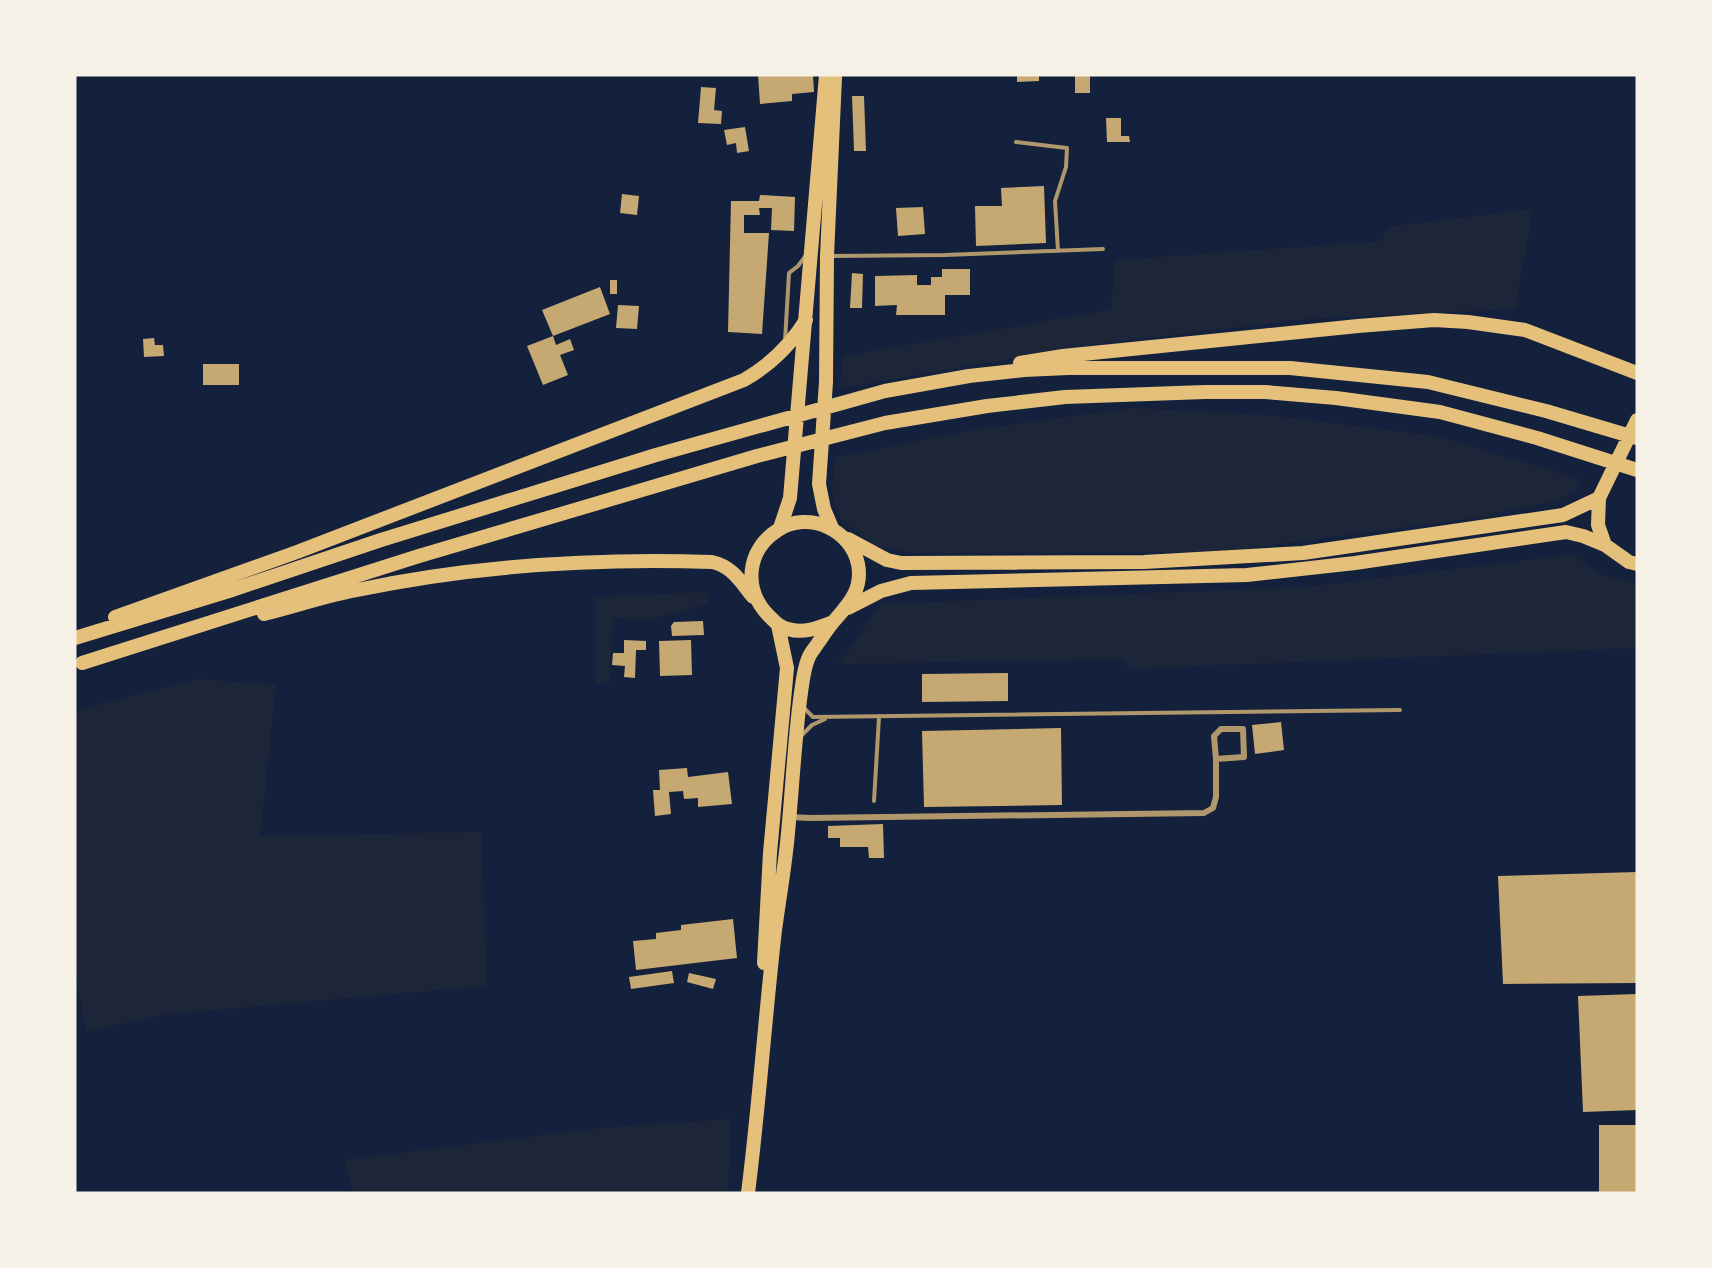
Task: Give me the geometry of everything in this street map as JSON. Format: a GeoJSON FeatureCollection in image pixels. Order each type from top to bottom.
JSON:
{"type":"FeatureCollection","features":[{"type":"Feature","properties":{"kind":"main road"},"geometry":{"type":"LineString","coordinates":[[765,612],[756,599],[751,584],[751,568],[761,546],[780,528],[790,498],[826,75]]}},
{"type":"Feature","properties":{"kind":"main road"},"geometry":{"type":"LineString","coordinates":[[832,528],[824,508],[819,484],[825,382],[827,256],[835,75]]}},
{"type":"Feature","properties":{"kind":"main road"},"geometry":{"type":"LineString","coordinates":[[75,630],[297,552],[744,380],[760,371],[785,349],[806,320]]}},
{"type":"Feature","properties":{"kind":"main road"},"geometry":{"type":"LineString","coordinates":[[969,376],[1016,363],[1063,356],[1368,325],[1434,321],[1468,322],[1525,330],[1637,373]]}},
{"type":"Feature","properties":{"kind":"main road"},"geometry":{"type":"LineString","coordinates":[[75,638],[229,591],[506,501],[759,425],[885,391],[969,376],[1068,368],[1290,368],[1428,382],[1546,411],[1637,438]]}},
{"type":"Feature","properties":{"kind":"main road"},"geometry":{"type":"LineString","coordinates":[[79,664],[419,556],[757,456],[885,423],[987,406],[1065,397],[1205,392],[1264,392],[1336,398],[1440,412],[1537,438],[1637,470]]}},
{"type":"Feature","properties":{"kind":"main road"},"geometry":{"type":"LineString","coordinates":[[1605,545],[1598,525],[1599,498],[1637,420]]}},
{"type":"Feature","properties":{"kind":"main road"},"geometry":{"type":"LineString","coordinates":[[780,528],[808,522],[832,528],[887,560],[901,563],[1144,562],[1303,553],[1563,515],[1599,498]]}},
{"type":"Feature","properties":{"kind":"main road"},"geometry":{"type":"LineString","coordinates":[[748,1193],[800,701],[808,658],[832,622],[848,608],[881,591],[911,583],[1247,575],[1355,563],[1566,532],[1605,545],[1629,562],[1637,564]]}},
{"type":"Feature","properties":{"kind":"main road"},"geometry":{"type":"LineString","coordinates":[[844,537],[854,550],[859,565],[859,582],[848,608]]}},
{"type":"Feature","properties":{"kind":"main road"},"geometry":{"type":"LineString","coordinates":[[79,664],[352,591],[483,569],[544,564],[687,561],[723,564],[739,578],[778,625],[789,630],[801,631],[813,630],[832,622]]}},
{"type":"Feature","properties":{"kind":"main road"},"geometry":{"type":"LineString","coordinates":[[759,1087],[765,930],[787,668],[778,625]]}},
{"type":"Feature","properties":{"kind":"street"},"geometry":{"type":"LineString","coordinates":[[789,817],[1204,813],[1212,808],[1216,797],[1214,736],[1221,729],[1243,729],[1244,757],[1216,759]]}},
{"type":"Feature","properties":{"kind":"lane"},"geometry":{"type":"LineString","coordinates":[[1016,142],[1067,147],[1066,167],[1055,201],[1058,251]]}},
{"type":"Feature","properties":{"kind":"lane"},"geometry":{"type":"LineString","coordinates":[[785,349],[789,273],[798,266],[811,248]]}},
{"type":"Feature","properties":{"kind":"lane"},"geometry":{"type":"LineString","coordinates":[[827,256],[945,255],[1103,249]]}},
{"type":"Feature","properties":{"kind":"lane"},"geometry":{"type":"LineString","coordinates":[[800,701],[813,717],[1400,710]]}},
{"type":"Feature","properties":{"kind":"lane"},"geometry":{"type":"LineString","coordinates":[[797,741],[812,725],[828,717]]}},
{"type":"Feature","properties":{"kind":"lane"},"geometry":{"type":"LineString","coordinates":[[874,801],[879,717]]}},
{"type":"Feature","properties":{"kind":"shaded area"},"geometry":{"type":"Polygon","coordinates":[[[1533,209],[1515,309],[1308,319],[1099,344],[840,388],[843,356],[1111,310],[1115,260],[1381,241],[1387,227],[1533,209]]]}},
{"type":"Feature","properties":{"kind":"shaded area"},"geometry":{"type":"Polygon","coordinates":[[[1132,408],[1268,415],[1436,436],[1582,480],[1576,490],[1558,500],[1476,518],[1219,552],[911,553],[874,545],[840,518],[832,492],[835,458],[966,431],[1132,408]]]}},
{"type":"Feature","properties":{"kind":"shaded area"},"geometry":{"type":"Polygon","coordinates":[[[1574,554],[1597,573],[1637,585],[1637,648],[1128,669],[1125,659],[839,664],[881,604],[1306,587],[1574,554]]]}},
{"type":"Feature","properties":{"kind":"shaded area"},"geometry":{"type":"Polygon","coordinates":[[[707,592],[708,603],[648,620],[613,618],[609,683],[596,683],[595,597],[707,592]]]}},
{"type":"Feature","properties":{"kind":"shaded area"},"geometry":{"type":"Polygon","coordinates":[[[197,679],[276,685],[260,836],[482,832],[486,986],[169,1014],[86,1031],[75,971],[75,711],[197,679]]]}},
{"type":"Feature","properties":{"kind":"shaded area"},"geometry":{"type":"Polygon","coordinates":[[[731,1119],[728,1193],[352,1193],[345,1160],[599,1128],[731,1119]]]}},
{"type":"Feature","properties":{"kind":"building"},"geometry":{"type":"Polygon","coordinates":[[[758,75],[813,75],[814,92],[792,94],[792,101],[760,104],[758,75]]]}},
{"type":"Feature","properties":{"kind":"building"},"geometry":{"type":"Polygon","coordinates":[[[1017,75],[1039,75],[1039,81],[1017,82],[1017,75]]]}},
{"type":"Feature","properties":{"kind":"building"},"geometry":{"type":"Polygon","coordinates":[[[1075,75],[1090,75],[1090,93],[1075,93],[1075,75]]]}},
{"type":"Feature","properties":{"kind":"building"},"geometry":{"type":"Polygon","coordinates":[[[701,87],[716,88],[714,110],[722,111],[721,124],[698,123],[701,87]]]}},
{"type":"Feature","properties":{"kind":"building"},"geometry":{"type":"Polygon","coordinates":[[[852,96],[864,96],[866,151],[854,151],[852,96]]]}},
{"type":"Feature","properties":{"kind":"building"},"geometry":{"type":"Polygon","coordinates":[[[1106,118],[1121,118],[1121,136],[1129,136],[1130,142],[1107,142],[1106,118]]]}},
{"type":"Feature","properties":{"kind":"building"},"geometry":{"type":"Polygon","coordinates":[[[745,127],[749,151],[737,153],[736,143],[727,145],[724,130],[745,127]]]}},
{"type":"Feature","properties":{"kind":"building"},"geometry":{"type":"Polygon","coordinates":[[[1044,186],[1046,243],[976,246],[975,206],[1002,206],[1001,188],[1044,186]]]}},
{"type":"Feature","properties":{"kind":"building"},"geometry":{"type":"Polygon","coordinates":[[[622,194],[639,196],[637,215],[620,213],[622,194]]]}},
{"type":"Feature","properties":{"kind":"building"},"geometry":{"type":"Polygon","coordinates":[[[760,195],[795,197],[794,231],[771,230],[772,208],[759,208],[760,215],[744,215],[744,233],[769,233],[762,334],[728,332],[731,201],[759,201],[760,195]]]}},
{"type":"Feature","properties":{"kind":"building"},"geometry":{"type":"Polygon","coordinates":[[[923,207],[925,234],[898,236],[896,208],[923,207]]]}},
{"type":"Feature","properties":{"kind":"building"},"geometry":{"type":"Polygon","coordinates":[[[942,269],[970,269],[970,295],[945,295],[945,315],[896,315],[897,305],[875,306],[875,276],[917,275],[917,285],[931,285],[931,277],[942,277],[942,269]]]}},
{"type":"Feature","properties":{"kind":"building"},"geometry":{"type":"Polygon","coordinates":[[[852,273],[863,274],[862,308],[850,308],[852,273]]]}},
{"type":"Feature","properties":{"kind":"building"},"geometry":{"type":"Polygon","coordinates":[[[610,280],[617,280],[617,294],[610,294],[610,280]]]}},
{"type":"Feature","properties":{"kind":"building"},"geometry":{"type":"Polygon","coordinates":[[[600,287],[610,314],[553,336],[542,310],[600,287]]]}},
{"type":"Feature","properties":{"kind":"building"},"geometry":{"type":"Polygon","coordinates":[[[618,305],[639,306],[637,329],[616,328],[618,305]]]}},
{"type":"Feature","properties":{"kind":"building"},"geometry":{"type":"Polygon","coordinates":[[[553,336],[556,345],[570,339],[574,350],[560,355],[568,375],[543,385],[527,346],[553,336]]]}},
{"type":"Feature","properties":{"kind":"building"},"geometry":{"type":"Polygon","coordinates":[[[154,338],[155,345],[163,345],[164,356],[144,357],[143,339],[154,338]]]}},
{"type":"Feature","properties":{"kind":"building"},"geometry":{"type":"Polygon","coordinates":[[[203,364],[239,364],[239,385],[203,385],[203,364]]]}},
{"type":"Feature","properties":{"kind":"building"},"geometry":{"type":"Polygon","coordinates":[[[703,621],[704,635],[672,636],[671,626],[674,622],[703,621]]]}},
{"type":"Feature","properties":{"kind":"building"},"geometry":{"type":"Polygon","coordinates":[[[624,640],[646,641],[646,650],[636,650],[635,678],[624,677],[625,666],[612,665],[613,653],[624,653],[624,640]]]}},
{"type":"Feature","properties":{"kind":"building"},"geometry":{"type":"Polygon","coordinates":[[[691,640],[692,675],[660,676],[659,641],[691,640]]]}},
{"type":"Feature","properties":{"kind":"building"},"geometry":{"type":"Polygon","coordinates":[[[1008,673],[1008,701],[922,702],[922,674],[1008,673]]]}},
{"type":"Feature","properties":{"kind":"building"},"geometry":{"type":"Polygon","coordinates":[[[1281,722],[1284,750],[1255,754],[1252,725],[1281,722]]]}},
{"type":"Feature","properties":{"kind":"building"},"geometry":{"type":"Polygon","coordinates":[[[1061,728],[1062,805],[924,807],[922,731],[1061,728]]]}},
{"type":"Feature","properties":{"kind":"building"},"geometry":{"type":"Polygon","coordinates":[[[687,768],[688,777],[728,772],[732,804],[698,807],[698,798],[684,799],[683,791],[669,792],[671,814],[655,816],[653,790],[660,790],[659,770],[687,768]]]}},
{"type":"Feature","properties":{"kind":"building"},"geometry":{"type":"Polygon","coordinates":[[[883,824],[884,858],[869,858],[868,847],[840,847],[840,838],[828,838],[828,826],[883,824]]]}},
{"type":"Feature","properties":{"kind":"building"},"geometry":{"type":"Polygon","coordinates":[[[1637,872],[1637,983],[1503,984],[1498,876],[1637,872]]]}},
{"type":"Feature","properties":{"kind":"building"},"geometry":{"type":"Polygon","coordinates":[[[733,919],[737,958],[636,970],[633,941],[656,939],[656,933],[681,930],[681,925],[733,919]]]}},
{"type":"Feature","properties":{"kind":"building"},"geometry":{"type":"Polygon","coordinates":[[[672,971],[674,983],[631,989],[629,977],[672,971]]]}},
{"type":"Feature","properties":{"kind":"building"},"geometry":{"type":"Polygon","coordinates":[[[689,973],[716,979],[713,989],[687,982],[689,973]]]}},
{"type":"Feature","properties":{"kind":"building"},"geometry":{"type":"Polygon","coordinates":[[[1637,994],[1637,1110],[1583,1112],[1578,996],[1637,994]]]}},
{"type":"Feature","properties":{"kind":"building"},"geometry":{"type":"Polygon","coordinates":[[[1599,1125],[1637,1125],[1637,1193],[1599,1193],[1599,1125]]]}}]}
